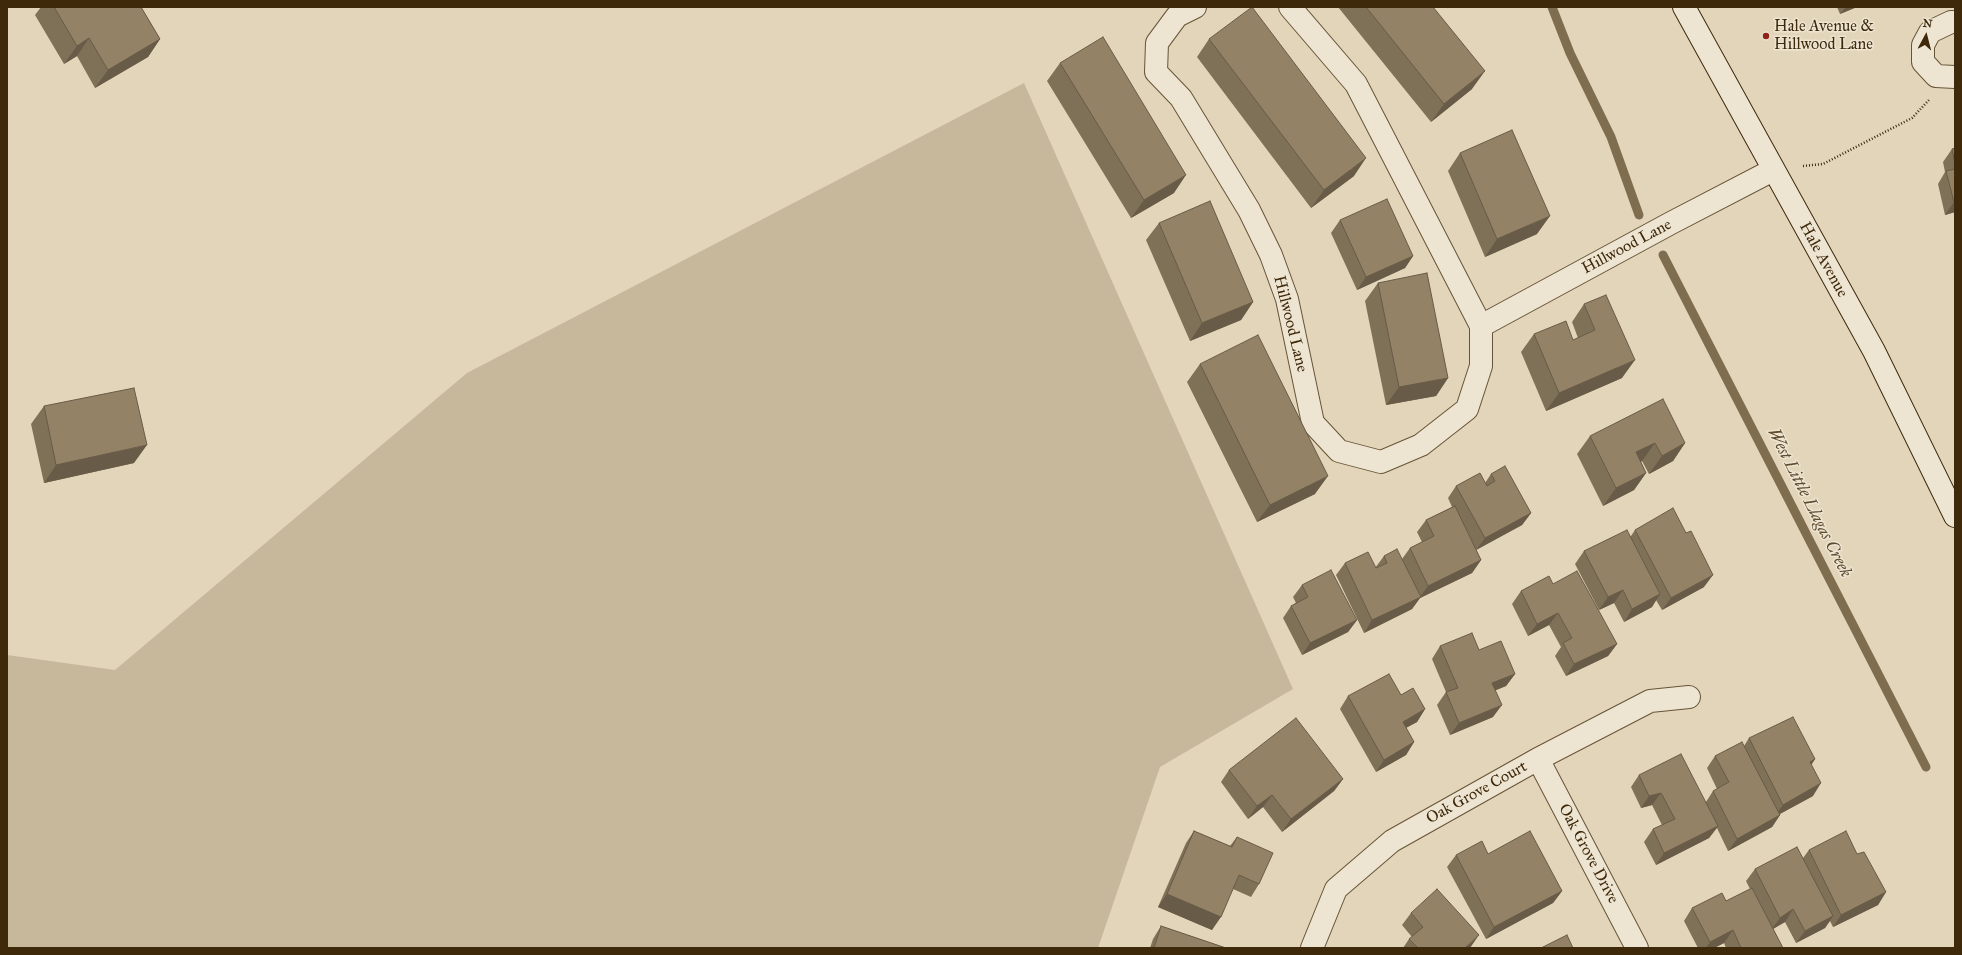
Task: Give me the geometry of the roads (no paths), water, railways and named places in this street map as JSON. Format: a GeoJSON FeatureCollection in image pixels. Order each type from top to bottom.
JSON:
{"type":"FeatureCollection","features":[{"type":"Feature","properties":{"kind":"street","name":"Hillwood Lane"},"geometry":{"type":"LineString","coordinates":[[1195,7],[1177,16],[1157,43],[1156,72],[1181,98],[1249,210],[1271,255],[1287,299],[1313,423],[1339,451],[1381,462],[1421,444],[1467,409],[1481,366],[1481,326],[1356,84],[1290,7]]}},
{"type":"Feature","properties":{"kind":"street","name":"Hale Avenue"},"geometry":{"type":"LineString","coordinates":[[1684,7],[1874,351],[1955,516]]}},
{"type":"Feature","properties":{"kind":"street"},"geometry":{"type":"LineString","coordinates":[[1945,77],[1923,62],[1923,45],[1930,32],[1951,22],[1955,22]]}},
{"type":"Feature","properties":{"kind":"street","name":"Hillwood Lane"},"geometry":{"type":"LineString","coordinates":[[1481,326],[1664,226],[1773,170]]}},
{"type":"Feature","properties":{"kind":"street","name":"Oak Grove Court"},"geometry":{"type":"LineString","coordinates":[[1312,948],[1336,889],[1392,841],[1538,759],[1650,701],[1689,697]]}},
{"type":"Feature","properties":{"kind":"street","name":"Oak Grove Drive"},"geometry":{"type":"LineString","coordinates":[[1538,759],[1637,948]]}},
{"type":"Feature","properties":{"kind":"waterway","name":"West Little Llagas Creek"},"geometry":{"type":"LineString","coordinates":[[1552,7],[1570,53],[1611,137],[1639,215]]}},
{"type":"Feature","properties":{"kind":"waterway","name":"West Little Llagas Creek"},"geometry":{"type":"LineString","coordinates":[[1663,255],[1926,767]]}},
{"type":"Feature","properties":{"kind":"place","name":"Hale Avenue & Hillwood Lane"},"geometry":{"type":"Point","coordinates":[1766,36]}}]}
